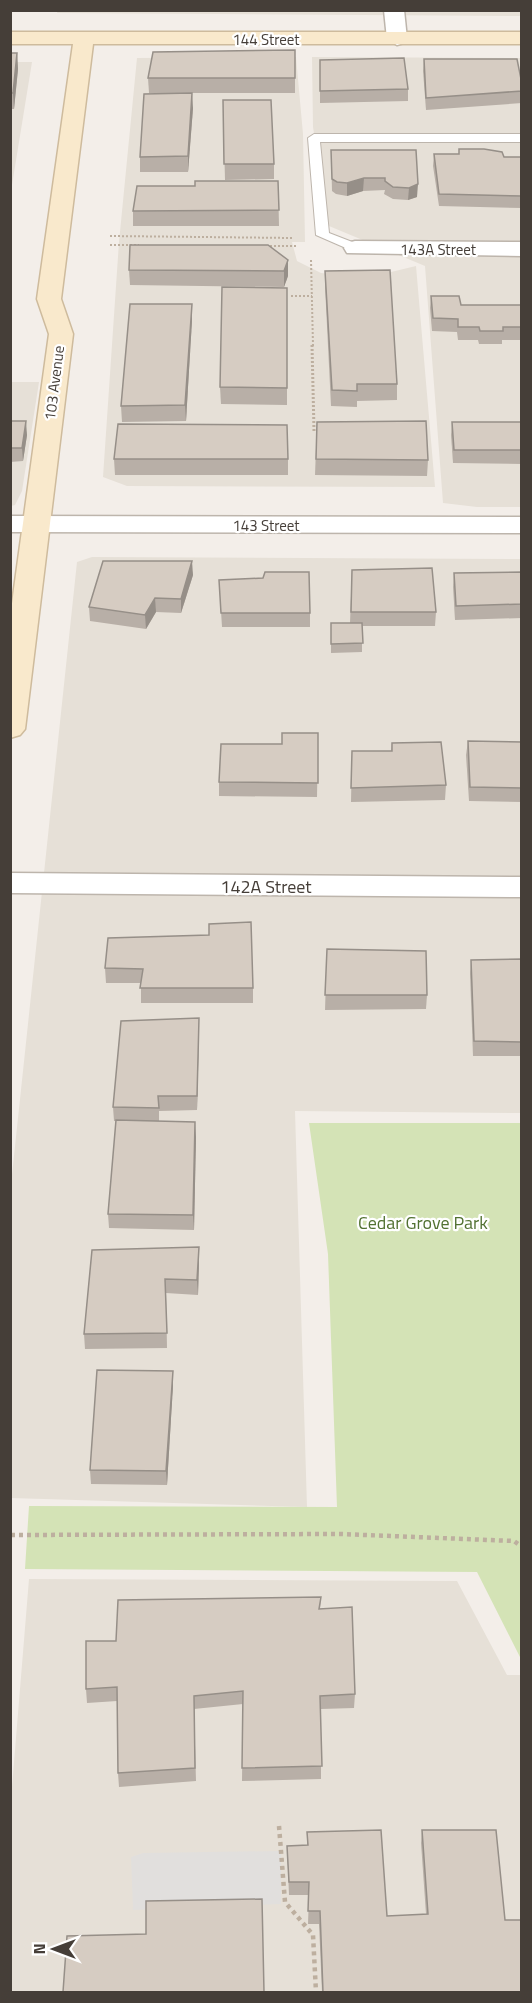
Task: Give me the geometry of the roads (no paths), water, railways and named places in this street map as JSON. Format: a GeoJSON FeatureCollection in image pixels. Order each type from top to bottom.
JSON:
{"type":"FeatureCollection","features":[{"type":"Feature","properties":{"kind":"street"},"geometry":{"type":"LineString","coordinates":[[394,10],[397,39]]}},
{"type":"Feature","properties":{"kind":"street","name":"144 Street"},"geometry":{"type":"LineString","coordinates":[[10,38],[522,39]]}},
{"type":"Feature","properties":{"kind":"street","name":"103 Avenue"},"geometry":{"type":"LineString","coordinates":[[10,729],[23,524],[61,334],[50,298],[84,38]]}},
{"type":"Feature","properties":{"kind":"street","name":"143A Street"},"geometry":{"type":"LineString","coordinates":[[355,248],[522,249]]}},
{"type":"Feature","properties":{"kind":"street","name":"143 Street"},"geometry":{"type":"LineString","coordinates":[[23,524],[522,525]]}},
{"type":"Feature","properties":{"kind":"street","name":"142A Street"},"geometry":{"type":"LineString","coordinates":[[10,883],[522,887]]}},
{"type":"Feature","properties":{"kind":"lane"},"geometry":{"type":"LineString","coordinates":[[355,248],[323,235],[314,138],[522,138]]}},
{"type":"Feature","properties":{"kind":"park label","name":"Cedar Grove Park"},"geometry":{"type":"Point","coordinates":[423,1222]}}]}
